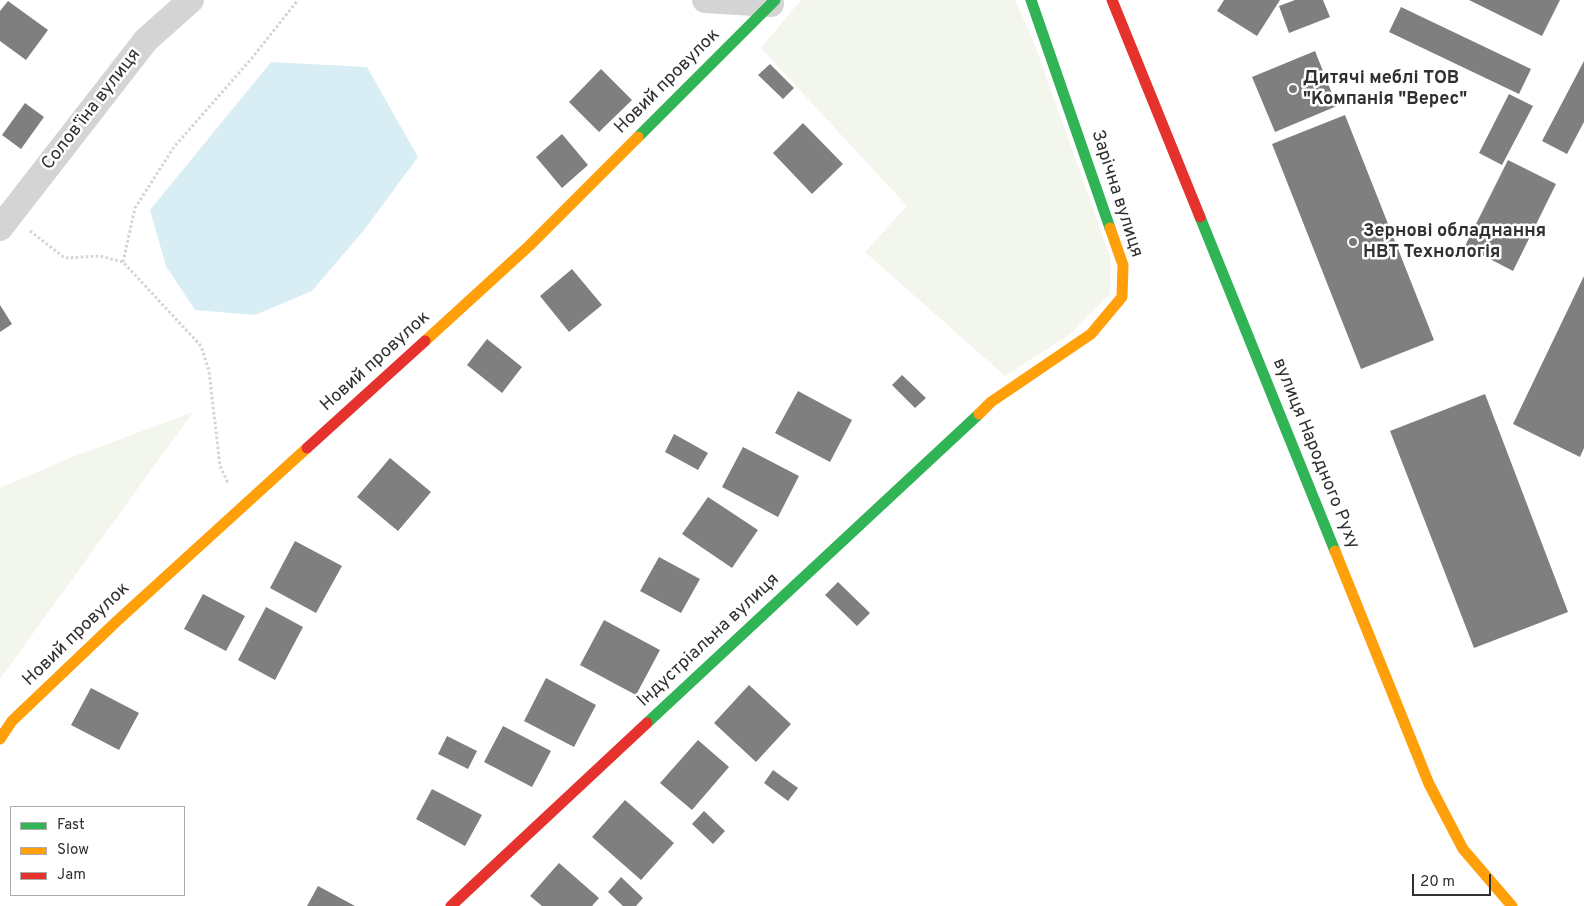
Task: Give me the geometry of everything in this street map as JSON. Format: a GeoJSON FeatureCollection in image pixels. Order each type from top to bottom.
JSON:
{"type":"FeatureCollection","features":[{"type":"Feature","properties":{"kind":"street","name":"Соловʼїна вулиця"},"geometry":{"type":"LineString","coordinates":[[5,222],[146,40],[191,0]]}},
{"type":"Feature","properties":{"kind":"street"},"geometry":{"type":"LineString","coordinates":[[705,0],[773,2]]}},
{"type":"Feature","properties":{"kind":"street","name":"Зарічна вулиця"},"geometry":{"type":"LineString","coordinates":[[990,402],[1091,334],[1122,296],[1123,265],[1031,0]]}},
{"type":"Feature","properties":{"kind":"street","name":"вулиця Народного Руху"},"geometry":{"type":"LineString","coordinates":[[1112,0],[1429,784],[1462,849],[1512,906]]}},
{"type":"Feature","properties":{"kind":"street","name":"Новий провулок"},"geometry":{"type":"LineString","coordinates":[[0,739],[12,721],[117,621],[529,246],[773,2]]}},
{"type":"Feature","properties":{"kind":"street","name":"Індустріальна вулиця"},"geometry":{"type":"LineString","coordinates":[[451,906],[990,402]]}},
{"type":"Feature","properties":{"kind":"path"},"geometry":{"type":"LineString","coordinates":[[123,262],[135,208],[174,147],[252,58],[298,0]]}},
{"type":"Feature","properties":{"kind":"path"},"geometry":{"type":"LineString","coordinates":[[5,222],[65,258],[100,256],[123,262],[201,346],[209,371],[220,466],[240,509]]}},
{"type":"Feature","properties":{"kind":"shaded area"},"geometry":{"type":"Polygon","coordinates":[[[801,0],[1015,0],[1033,40],[1111,259],[1110,294],[1069,335],[1005,376],[865,252],[907,206],[761,48],[801,0]]]}},
{"type":"Feature","properties":{"kind":"shaded area"},"geometry":{"type":"Polygon","coordinates":[[[271,62],[367,67],[418,157],[364,230],[312,291],[255,315],[195,310],[166,266],[150,210],[271,62]]]}},
{"type":"Feature","properties":{"kind":"shaded area"},"geometry":{"type":"Polygon","coordinates":[[[193,412],[0,679],[0,488],[70,458],[193,412]]]}},
{"type":"Feature","properties":{"kind":"building"},"geometry":{"type":"Polygon","coordinates":[[[1224,0],[1280,0],[1257,36],[1217,11],[1224,0]]]}},
{"type":"Feature","properties":{"kind":"building"},"geometry":{"type":"Polygon","coordinates":[[[1295,0],[1323,0],[1330,17],[1289,33],[1279,6],[1295,0]]]}},
{"type":"Feature","properties":{"kind":"building"},"geometry":{"type":"Polygon","coordinates":[[[1469,0],[1560,0],[1542,36],[1469,0]]]}},
{"type":"Feature","properties":{"kind":"building"},"geometry":{"type":"Polygon","coordinates":[[[8,1],[48,30],[26,60],[0,41],[0,11],[8,1]]]}},
{"type":"Feature","properties":{"kind":"building"},"geometry":{"type":"Polygon","coordinates":[[[1401,7],[1531,69],[1519,94],[1389,32],[1401,7]]]}},
{"type":"Feature","properties":{"kind":"building","name":"Дитячі меблі ТОВ \"Компанія \"Верес\""},"geometry":{"type":"Polygon","coordinates":[[[1315,51],[1337,106],[1275,132],[1252,77],[1315,51]]]}},
{"type":"Feature","properties":{"kind":"building"},"geometry":{"type":"Polygon","coordinates":[[[1584,61],[1584,122],[1567,154],[1542,141],[1584,61]]]}},
{"type":"Feature","properties":{"kind":"building"},"geometry":{"type":"Polygon","coordinates":[[[770,64],[794,88],[783,99],[758,75],[770,64]]]}},
{"type":"Feature","properties":{"kind":"building"},"geometry":{"type":"Polygon","coordinates":[[[601,69],[632,100],[599,132],[569,102],[601,69]]]}},
{"type":"Feature","properties":{"kind":"building"},"geometry":{"type":"Polygon","coordinates":[[[1509,94],[1533,106],[1502,165],[1479,153],[1509,94]]]}},
{"type":"Feature","properties":{"kind":"building"},"geometry":{"type":"Polygon","coordinates":[[[25,103],[44,117],[21,149],[2,135],[25,103]]]}},
{"type":"Feature","properties":{"kind":"building","name":"Зернові обладнання НВТ Технологія"},"geometry":{"type":"Polygon","coordinates":[[[1345,115],[1434,340],[1361,369],[1272,144],[1345,115]]]}},
{"type":"Feature","properties":{"kind":"building"},"geometry":{"type":"Polygon","coordinates":[[[803,123],[843,164],[812,194],[773,153],[803,123]]]}},
{"type":"Feature","properties":{"kind":"building"},"geometry":{"type":"Polygon","coordinates":[[[562,134],[588,165],[562,188],[536,157],[562,134]]]}},
{"type":"Feature","properties":{"kind":"building"},"geometry":{"type":"Polygon","coordinates":[[[1508,160],[1556,184],[1513,271],[1465,246],[1508,160]]]}},
{"type":"Feature","properties":{"kind":"building"},"geometry":{"type":"Polygon","coordinates":[[[572,269],[602,305],[569,332],[540,296],[572,269]]]}},
{"type":"Feature","properties":{"kind":"building"},"geometry":{"type":"Polygon","coordinates":[[[1584,276],[1584,448],[1580,457],[1513,424],[1584,276]]]}},
{"type":"Feature","properties":{"kind":"building"},"geometry":{"type":"Polygon","coordinates":[[[0,305],[12,324],[0,332],[0,305]]]}},
{"type":"Feature","properties":{"kind":"building"},"geometry":{"type":"Polygon","coordinates":[[[487,339],[522,367],[502,393],[467,365],[487,339]]]}},
{"type":"Feature","properties":{"kind":"building"},"geometry":{"type":"Polygon","coordinates":[[[902,375],[926,398],[915,408],[892,385],[902,375]]]}},
{"type":"Feature","properties":{"kind":"building"},"geometry":{"type":"Polygon","coordinates":[[[798,391],[852,420],[830,462],[775,433],[798,391]]]}},
{"type":"Feature","properties":{"kind":"building"},"geometry":{"type":"Polygon","coordinates":[[[1485,394],[1568,612],[1474,648],[1390,431],[1485,394]]]}},
{"type":"Feature","properties":{"kind":"building"},"geometry":{"type":"Polygon","coordinates":[[[674,434],[708,453],[698,470],[665,452],[674,434]]]}},
{"type":"Feature","properties":{"kind":"building"},"geometry":{"type":"Polygon","coordinates":[[[743,447],[799,476],[778,517],[722,487],[743,447]]]}},
{"type":"Feature","properties":{"kind":"building"},"geometry":{"type":"Polygon","coordinates":[[[390,458],[431,492],[398,531],[357,497],[390,458]]]}},
{"type":"Feature","properties":{"kind":"building"},"geometry":{"type":"Polygon","coordinates":[[[708,497],[758,530],[732,568],[682,534],[708,497]]]}},
{"type":"Feature","properties":{"kind":"building"},"geometry":{"type":"Polygon","coordinates":[[[295,541],[342,566],[316,613],[270,588],[295,541]]]}},
{"type":"Feature","properties":{"kind":"building"},"geometry":{"type":"Polygon","coordinates":[[[659,557],[700,579],[681,613],[640,591],[659,557]]]}},
{"type":"Feature","properties":{"kind":"building"},"geometry":{"type":"Polygon","coordinates":[[[838,582],[870,613],[857,626],[825,595],[838,582]]]}},
{"type":"Feature","properties":{"kind":"building"},"geometry":{"type":"Polygon","coordinates":[[[203,594],[245,616],[226,651],[184,629],[203,594]]]}},
{"type":"Feature","properties":{"kind":"building"},"geometry":{"type":"Polygon","coordinates":[[[266,607],[303,627],[275,680],[238,660],[266,607]]]}},
{"type":"Feature","properties":{"kind":"building"},"geometry":{"type":"Polygon","coordinates":[[[604,620],[660,650],[636,695],[580,665],[604,620]]]}},
{"type":"Feature","properties":{"kind":"building"},"geometry":{"type":"Polygon","coordinates":[[[546,678],[596,705],[574,747],[524,721],[546,678]]]}},
{"type":"Feature","properties":{"kind":"building"},"geometry":{"type":"Polygon","coordinates":[[[749,685],[791,724],[756,762],[714,723],[749,685]]]}},
{"type":"Feature","properties":{"kind":"building"},"geometry":{"type":"Polygon","coordinates":[[[91,688],[139,713],[119,750],[71,725],[91,688]]]}},
{"type":"Feature","properties":{"kind":"building"},"geometry":{"type":"Polygon","coordinates":[[[503,726],[551,751],[532,787],[484,762],[503,726]]]}},
{"type":"Feature","properties":{"kind":"building"},"geometry":{"type":"Polygon","coordinates":[[[447,736],[477,751],[468,769],[438,754],[447,736]]]}},
{"type":"Feature","properties":{"kind":"building"},"geometry":{"type":"Polygon","coordinates":[[[698,740],[729,767],[692,810],[660,783],[698,740]]]}},
{"type":"Feature","properties":{"kind":"building"},"geometry":{"type":"Polygon","coordinates":[[[773,770],[798,788],[788,801],[764,783],[773,770]]]}},
{"type":"Feature","properties":{"kind":"building"},"geometry":{"type":"Polygon","coordinates":[[[432,789],[482,815],[465,846],[416,819],[432,789]]]}},
{"type":"Feature","properties":{"kind":"building"},"geometry":{"type":"Polygon","coordinates":[[[625,800],[674,843],[641,880],[592,837],[625,800]]]}},
{"type":"Feature","properties":{"kind":"building"},"geometry":{"type":"Polygon","coordinates":[[[704,811],[725,831],[713,844],[692,824],[704,811]]]}},
{"type":"Feature","properties":{"kind":"building"},"geometry":{"type":"Polygon","coordinates":[[[559,863],[599,898],[592,906],[542,906],[530,896],[559,863]]]}},
{"type":"Feature","properties":{"kind":"building"},"geometry":{"type":"Polygon","coordinates":[[[621,877],[643,898],[636,906],[623,906],[608,892],[621,877]]]}},
{"type":"Feature","properties":{"kind":"building"},"geometry":{"type":"Polygon","coordinates":[[[318,886],[355,906],[307,906],[318,886]]]}},
{"type":"Feature","properties":{"kind":"traffic: fast"},"geometry":{"type":"LineString","coordinates":[[638,137],[775,0]]}},
{"type":"Feature","properties":{"kind":"traffic: fast"},"geometry":{"type":"LineString","coordinates":[[1031,0],[1110,228]]}},
{"type":"Feature","properties":{"kind":"traffic: fast"},"geometry":{"type":"LineString","coordinates":[[1200,217],[1335,551]]}},
{"type":"Feature","properties":{"kind":"traffic: fast"},"geometry":{"type":"LineString","coordinates":[[647,723],[979,414]]}},
{"type":"Feature","properties":{"kind":"traffic: slow"},"geometry":{"type":"LineString","coordinates":[[425,341],[529,246],[638,137]]}},
{"type":"Feature","properties":{"kind":"traffic: slow"},"geometry":{"type":"LineString","coordinates":[[979,414],[991,402],[1091,334],[1122,297],[1123,265],[1110,228]]}},
{"type":"Feature","properties":{"kind":"traffic: slow"},"geometry":{"type":"LineString","coordinates":[[0,739],[12,721],[117,621],[307,448]]}},
{"type":"Feature","properties":{"kind":"traffic: slow"},"geometry":{"type":"LineString","coordinates":[[1335,551],[1429,784],[1463,849],[1512,906]]}},
{"type":"Feature","properties":{"kind":"traffic: jam"},"geometry":{"type":"LineString","coordinates":[[1112,0],[1200,217]]}},
{"type":"Feature","properties":{"kind":"traffic: jam"},"geometry":{"type":"LineString","coordinates":[[307,448],[425,341]]}},
{"type":"Feature","properties":{"kind":"traffic: jam"},"geometry":{"type":"LineString","coordinates":[[451,906],[647,723]]}},
{"type":"Feature","properties":{"kind":"place","name":"Дитячі меблі ТОВ \"Компанія \"Верес\""},"geometry":{"type":"Point","coordinates":[1293,89]}},
{"type":"Feature","properties":{"kind":"place","name":"Зернові обладнання НВТ Технологія"},"geometry":{"type":"Point","coordinates":[1353,242]}}]}
